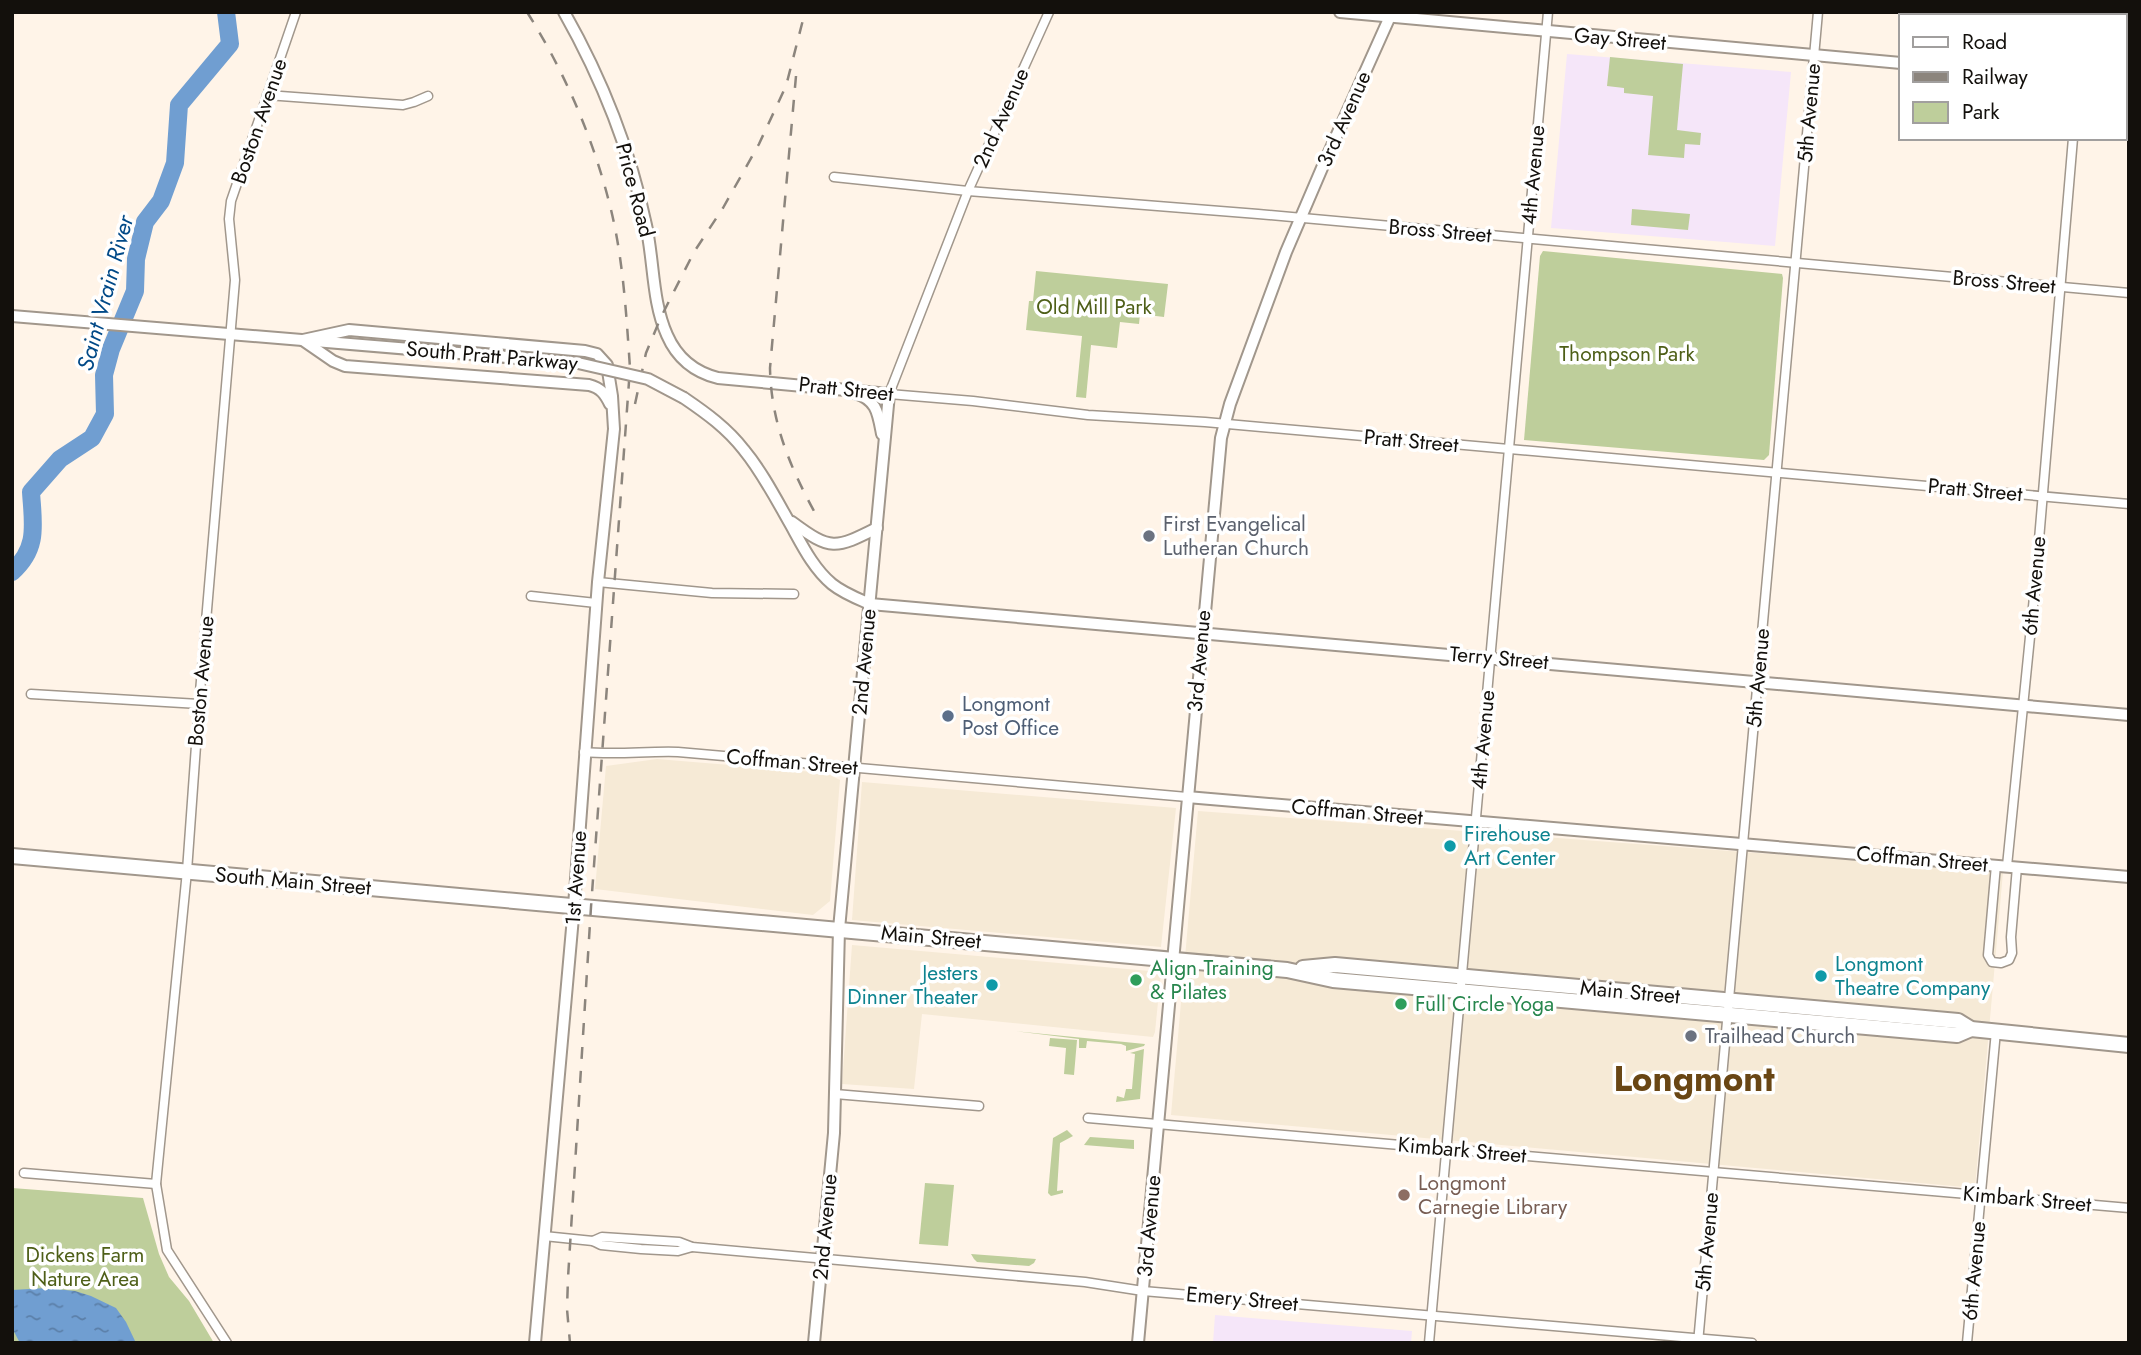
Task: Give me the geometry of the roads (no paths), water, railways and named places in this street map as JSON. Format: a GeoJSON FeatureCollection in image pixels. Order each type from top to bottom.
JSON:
{"type":"FeatureCollection","features":[{"type":"Feature","properties":{"kind":"highway","name":"South Main Street"},"geometry":{"type":"LineString","coordinates":[[12,856],[574,906]]}},
{"type":"Feature","properties":{"kind":"highway","name":"Main Street"},"geometry":{"type":"LineString","coordinates":[[574,906],[1287,970],[1335,965],[1462,983],[1729,1007],[1958,1021],[1971,1029],[2129,1045]]}},
{"type":"Feature","properties":{"kind":"street","name":"Boston Avenue"},"geometry":{"type":"LineString","coordinates":[[227,1343],[167,1250],[156,1184],[187,871],[235,280],[229,219],[231,201],[296,12]]}},
{"type":"Feature","properties":{"kind":"street","name":"Price Road"},"geometry":{"type":"LineString","coordinates":[[564,12],[605,93],[626,148],[647,227],[661,317],[667,335],[676,352],[694,369]]}},
{"type":"Feature","properties":{"kind":"street","name":"2nd Avenue"},"geometry":{"type":"LineString","coordinates":[[814,1343],[835,1094],[839,929],[890,394],[968,191],[1049,12]]}},
{"type":"Feature","properties":{"kind":"street","name":"Gay Street"},"geometry":{"type":"LineString","coordinates":[[1339,12],[1899,64]]}},
{"type":"Feature","properties":{"kind":"street","name":"4th Avenue"},"geometry":{"type":"LineString","coordinates":[[1429,1343],[1548,12]]}},
{"type":"Feature","properties":{"kind":"street","name":"5th Avenue"},"geometry":{"type":"LineString","coordinates":[[1698,1340],[1818,12]]}},
{"type":"Feature","properties":{"kind":"street","name":"3rd Avenue"},"geometry":{"type":"LineString","coordinates":[[1138,1343],[1218,455],[1224,424],[1286,252],[1391,15]]}},
{"type":"Feature","properties":{"kind":"street"},"geometry":{"type":"LineString","coordinates":[[267,96],[403,105],[428,96]]}},
{"type":"Feature","properties":{"kind":"street","name":"6th Avenue"},"geometry":{"type":"LineString","coordinates":[[2007,866],[2012,956],[2007,962],[2001,963],[1992,961],[1988,956],[2007,866],[2043,497],[2073,140]]}},
{"type":"Feature","properties":{"kind":"street","name":"Bross Street"},"geometry":{"type":"LineString","coordinates":[[834,177],[2129,293]]}},
{"type":"Feature","properties":{"kind":"street","name":"South Pratt Parkway"},"geometry":{"type":"LineString","coordinates":[[12,316],[578,363],[648,379],[684,398],[729,432],[751,458],[809,558],[821,573],[844,592],[870,604]]}},
{"type":"Feature","properties":{"kind":"street","name":"1st Avenue"},"geometry":{"type":"LineString","coordinates":[[303,340],[349,330],[585,351],[597,354],[607,365],[614,414],[535,1343]]}},
{"type":"Feature","properties":{"kind":"street"},"geometry":{"type":"LineString","coordinates":[[303,340],[345,366],[597,387],[604,393],[614,414]]}},
{"type":"Feature","properties":{"kind":"street","name":"Pratt Street"},"geometry":{"type":"LineString","coordinates":[[694,369],[718,378],[973,401],[1088,415],[1224,424],[2129,504]]}},
{"type":"Feature","properties":{"kind":"street"},"geometry":{"type":"LineString","coordinates":[[839,388],[865,397],[873,404],[885,445]]}},
{"type":"Feature","properties":{"kind":"street"},"geometry":{"type":"LineString","coordinates":[[787,519],[807,534],[830,543],[850,542],[877,528]]}},
{"type":"Feature","properties":{"kind":"street"},"geometry":{"type":"LineString","coordinates":[[598,582],[712,593],[794,594]]}},
{"type":"Feature","properties":{"kind":"street"},"geometry":{"type":"LineString","coordinates":[[531,596],[596,603]]}},
{"type":"Feature","properties":{"kind":"street","name":"Terry Street"},"geometry":{"type":"LineString","coordinates":[[870,604],[2129,715]]}},
{"type":"Feature","properties":{"kind":"street"},"geometry":{"type":"LineString","coordinates":[[31,694],[199,704]]}},
{"type":"Feature","properties":{"kind":"street","name":"Coffman Street"},"geometry":{"type":"LineString","coordinates":[[584,752],[678,752],[2129,877]]}},
{"type":"Feature","properties":{"kind":"street","name":"6th Avenue"},"geometry":{"type":"LineString","coordinates":[[1968,1343],[1996,1031]]}},
{"type":"Feature","properties":{"kind":"street"},"geometry":{"type":"LineString","coordinates":[[835,1094],[979,1106]]}},
{"type":"Feature","properties":{"kind":"street","name":"Kimbark Street"},"geometry":{"type":"LineString","coordinates":[[1088,1118],[2129,1208]]}},
{"type":"Feature","properties":{"kind":"street"},"geometry":{"type":"LineString","coordinates":[[24,1173],[156,1184]]}},
{"type":"Feature","properties":{"kind":"street","name":"Emery Street"},"geometry":{"type":"LineString","coordinates":[[544,1236],[641,1249],[678,1251],[692,1247],[1085,1282],[1143,1291],[1752,1343]]}},
{"type":"Feature","properties":{"kind":"water"},"geometry":{"type":"Polygon","coordinates":[[[46,1288],[75,1291],[116,1308],[136,1343],[20,1343],[12,1328],[12,1290],[46,1288]]]}},
{"type":"Feature","properties":{"kind":"waterway","name":"Saint Vrain River"},"geometry":{"type":"LineString","coordinates":[[12,572],[21,563],[30,545],[33,525],[31,492],[60,459],[92,438],[105,414],[104,375],[111,349],[135,291],[136,259],[145,222],[161,201],[175,163],[179,105],[230,44],[226,12]]}},
{"type":"Feature","properties":{"kind":"railway"},"geometry":{"type":"LineString","coordinates":[[527,12],[575,102],[601,174],[613,219],[620,261],[630,368],[591,907],[568,1278],[570,1343]]}},
{"type":"Feature","properties":{"kind":"railway"},"geometry":{"type":"LineString","coordinates":[[635,404],[646,353],[661,317],[694,252],[723,208],[759,144],[786,86],[805,12]]}},
{"type":"Feature","properties":{"kind":"railway"},"geometry":{"type":"LineString","coordinates":[[796,76],[770,368],[774,406],[783,442],[814,511]]}},
{"type":"Feature","properties":{"kind":"place","name":"First Evangelical Lutheran Church"},"geometry":{"type":"Point","coordinates":[1149,536]}},
{"type":"Feature","properties":{"kind":"place","name":"Longmont Post Office"},"geometry":{"type":"Point","coordinates":[948,716]}},
{"type":"Feature","properties":{"kind":"place","name":"Firehouse Art Center"},"geometry":{"type":"Point","coordinates":[1450,846]}},
{"type":"Feature","properties":{"kind":"place","name":"Longmont Theatre Company"},"geometry":{"type":"Point","coordinates":[1821,976]}},
{"type":"Feature","properties":{"kind":"place","name":"Align Training & Pilates"},"geometry":{"type":"Point","coordinates":[1136,980]}},
{"type":"Feature","properties":{"kind":"place","name":"Jesters Dinner Theater"},"geometry":{"type":"Point","coordinates":[992,985]}},
{"type":"Feature","properties":{"kind":"place","name":"Full Circle Yoga"},"geometry":{"type":"Point","coordinates":[1401,1004]}},
{"type":"Feature","properties":{"kind":"place","name":"Trailhead Church"},"geometry":{"type":"Point","coordinates":[1691,1036]}},
{"type":"Feature","properties":{"kind":"place","name":"Longmont Carnegie Library"},"geometry":{"type":"Point","coordinates":[1404,1195]}},
{"type":"Feature","properties":{"kind":"district","name":"Longmont"},"geometry":{"type":"Point","coordinates":[1694,1079]}},
{"type":"Feature","properties":{"kind":"park label","name":"Old Mill Park"},"geometry":{"type":"Point","coordinates":[1094,307]}},
{"type":"Feature","properties":{"kind":"park label","name":"Thompson Park"},"geometry":{"type":"Point","coordinates":[1627,354]}},
{"type":"Feature","properties":{"kind":"park label","name":"Dickens Farm Nature Area"},"geometry":{"type":"Point","coordinates":[85,1267]}}]}
